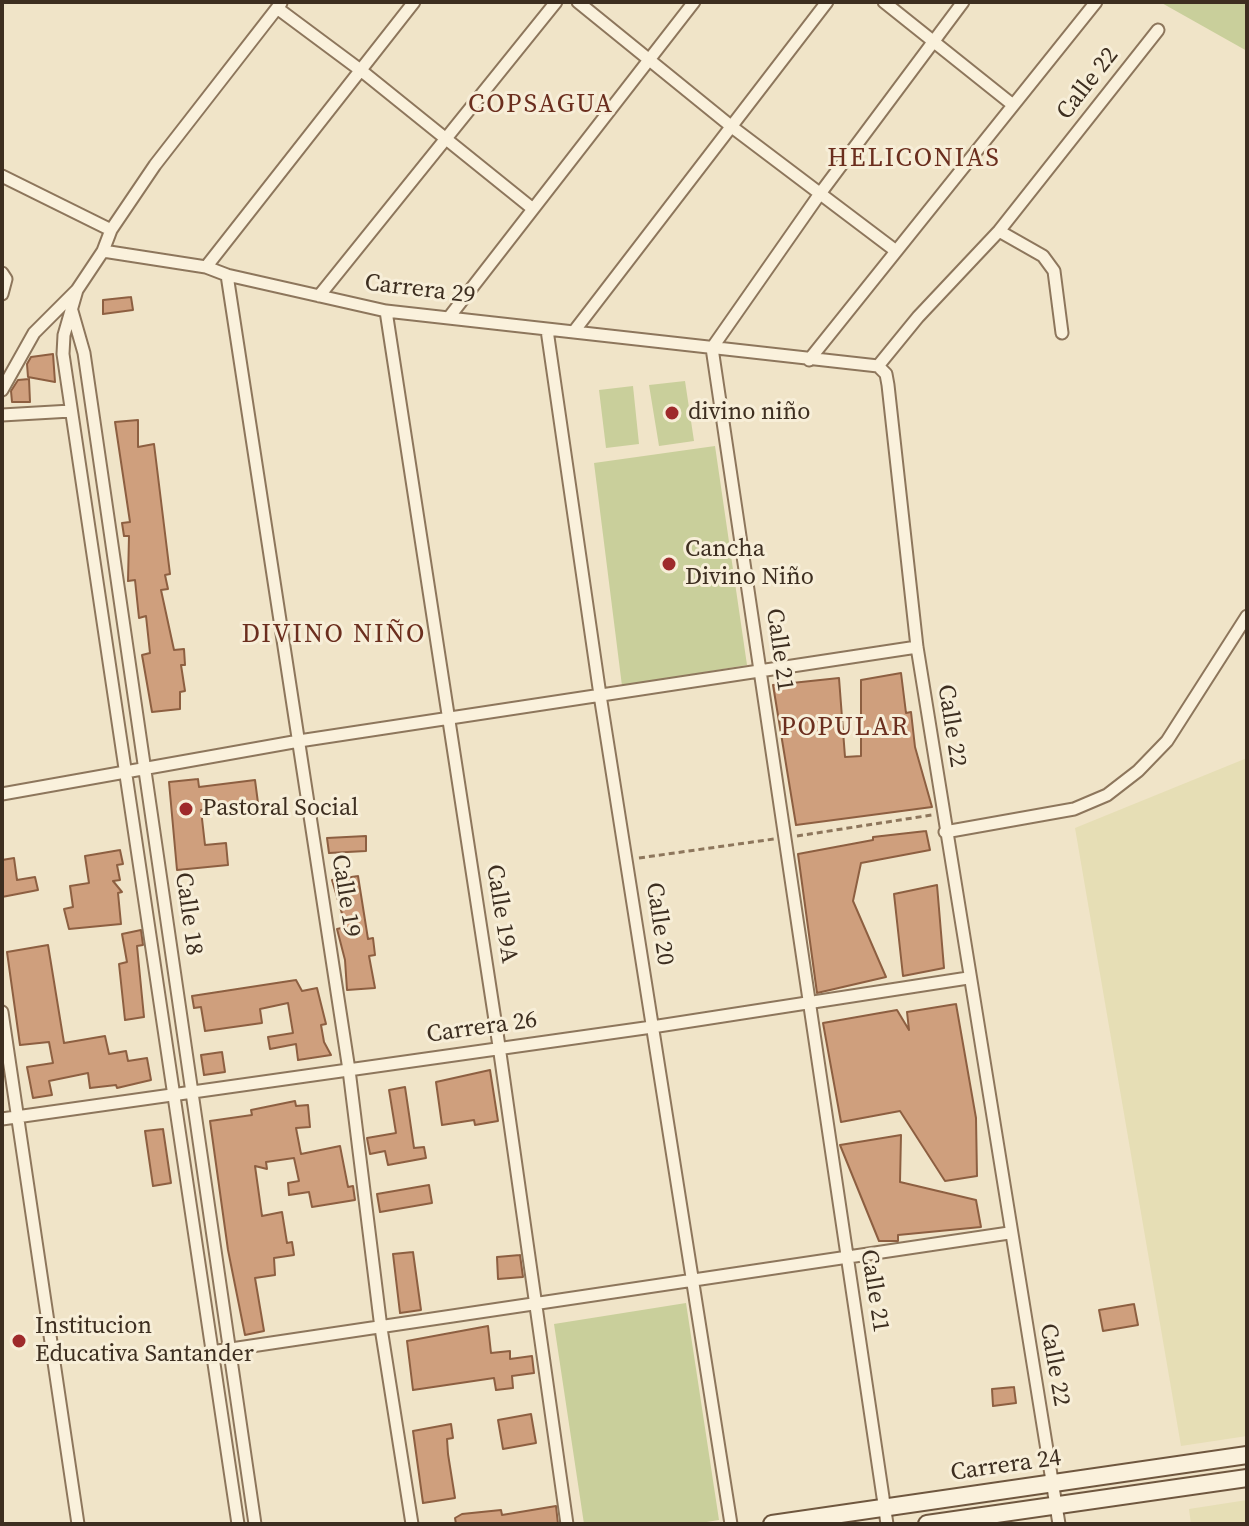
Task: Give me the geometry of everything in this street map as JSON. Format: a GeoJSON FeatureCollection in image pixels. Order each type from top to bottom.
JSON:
{"type":"FeatureCollection","features":[{"type":"Feature","properties":{"kind":"street"},"geometry":{"type":"LineString","coordinates":[[206,267],[363,72],[414,2]]}},
{"type":"Feature","properties":{"kind":"street"},"geometry":{"type":"LineString","coordinates":[[319,296],[556,2]]}},
{"type":"Feature","properties":{"kind":"street"},"geometry":{"type":"LineString","coordinates":[[578,2],[732,127],[896,251]]}},
{"type":"Feature","properties":{"kind":"street"},"geometry":{"type":"LineString","coordinates":[[450,316],[694,2]]}},
{"type":"Feature","properties":{"kind":"street"},"geometry":{"type":"LineString","coordinates":[[575,330],[827,2]]}},
{"type":"Feature","properties":{"kind":"street"},"geometry":{"type":"LineString","coordinates":[[884,2],[1013,105]]}},
{"type":"Feature","properties":{"kind":"street"},"geometry":{"type":"LineString","coordinates":[[712,348],[819,195],[963,2]]}},
{"type":"Feature","properties":{"kind":"street"},"geometry":{"type":"LineString","coordinates":[[809,360],[1096,2]]}},
{"type":"Feature","properties":{"kind":"street"},"geometry":{"type":"LineString","coordinates":[[2,390],[34,333],[77,290],[103,251],[111,230],[155,165],[279,5],[533,209]]}},
{"type":"Feature","properties":{"kind":"street","name":"Calle 22"},"geometry":{"type":"LineString","coordinates":[[1059,1524],[1009,1233],[917,647],[888,385],[886,374],[878,366],[918,317],[999,231],[1158,30]]}},
{"type":"Feature","properties":{"kind":"street"},"geometry":{"type":"LineString","coordinates":[[2,176],[111,230]]}},
{"type":"Feature","properties":{"kind":"street"},"geometry":{"type":"LineString","coordinates":[[999,231],[1043,256],[1054,271],[1062,333]]}},
{"type":"Feature","properties":{"kind":"street","name":"Carrera 29"},"geometry":{"type":"LineString","coordinates":[[103,251],[206,267],[227,275],[386,311],[878,366]]}},
{"type":"Feature","properties":{"kind":"street","name":"Calle 19"},"geometry":{"type":"LineString","coordinates":[[227,275],[349,1070],[381,1328],[412,1524]]}},
{"type":"Feature","properties":{"kind":"street"},"geometry":{"type":"LineString","coordinates":[[2,294],[4,276]]}},
{"type":"Feature","properties":{"kind":"street","name":"Calle 18"},"geometry":{"type":"LineString","coordinates":[[77,290],[63,354],[238,1524]]}},
{"type":"Feature","properties":{"kind":"street","name":"Calle 18"},"geometry":{"type":"LineString","coordinates":[[72,311],[84,353],[146,767],[227,1350],[255,1524]]}},
{"type":"Feature","properties":{"kind":"street","name":"Calle 19A"},"geometry":{"type":"LineString","coordinates":[[386,311],[499,1046],[533,1306],[567,1524]]}},
{"type":"Feature","properties":{"kind":"street","name":"Calle 20"},"geometry":{"type":"LineString","coordinates":[[547,330],[600,695],[731,1524]]}},
{"type":"Feature","properties":{"kind":"street","name":"Calle 21"},"geometry":{"type":"LineString","coordinates":[[712,348],[807,1003],[887,1516]]}},
{"type":"Feature","properties":{"kind":"street"},"geometry":{"type":"LineString","coordinates":[[2,415],[71,411]]}},
{"type":"Feature","properties":{"kind":"street"},"geometry":{"type":"LineString","coordinates":[[945,832],[1074,809],[1107,795],[1138,771],[1167,741],[1247,616]]}},
{"type":"Feature","properties":{"kind":"street"},"geometry":{"type":"LineString","coordinates":[[2,794],[299,741],[917,647]]}},
{"type":"Feature","properties":{"kind":"street","name":"Carrera 26"},"geometry":{"type":"LineString","coordinates":[[2,1119],[190,1095],[499,1046],[652,1027],[968,978]]}},
{"type":"Feature","properties":{"kind":"street"},"geometry":{"type":"LineString","coordinates":[[2,1012],[78,1524]]}},
{"type":"Feature","properties":{"kind":"street"},"geometry":{"type":"LineString","coordinates":[[211,1352],[1009,1233]]}},
{"type":"Feature","properties":{"kind":"street","name":"Carrera 24"},"geometry":{"type":"LineString","coordinates":[[772,1524],[887,1516],[1052,1483],[1247,1455]]}},
{"type":"Feature","properties":{"kind":"street","name":"Carrera 24"},"geometry":{"type":"LineString","coordinates":[[927,1524],[1247,1478]]}},
{"type":"Feature","properties":{"kind":"shaded area"},"geometry":{"type":"Polygon","coordinates":[[[1247,758],[1247,1436],[1181,1446],[1075,828],[1247,758]]]}},
{"type":"Feature","properties":{"kind":"shaded area"},"geometry":{"type":"Polygon","coordinates":[[[1247,1500],[1247,1524],[1191,1524],[1189,1509],[1247,1500]]]}},
{"type":"Feature","properties":{"kind":"green space"},"geometry":{"type":"Polygon","coordinates":[[[1160,2],[1247,2],[1247,51],[1160,2]]]}},
{"type":"Feature","properties":{"kind":"green space","name":"divino niño"},"geometry":{"type":"Polygon","coordinates":[[[685,381],[694,441],[659,446],[649,385],[685,381]]]}},
{"type":"Feature","properties":{"kind":"green space","name":"divino niño"},"geometry":{"type":"Polygon","coordinates":[[[633,386],[639,444],[606,448],[599,390],[633,386]]]}},
{"type":"Feature","properties":{"kind":"green space","name":"Cancha Divino Niño"},"geometry":{"type":"Polygon","coordinates":[[[715,446],[747,665],[622,686],[594,463],[715,446]]]}},
{"type":"Feature","properties":{"kind":"green space"},"geometry":{"type":"Polygon","coordinates":[[[686,1303],[719,1520],[694,1524],[584,1524],[554,1324],[686,1303]]]}},
{"type":"Feature","properties":{"kind":"building"},"geometry":{"type":"Polygon","coordinates":[[[131,297],[133,310],[103,314],[103,300],[131,297]]]}},
{"type":"Feature","properties":{"kind":"building"},"geometry":{"type":"Polygon","coordinates":[[[53,354],[55,382],[28,377],[27,364],[31,357],[53,354]]]}},
{"type":"Feature","properties":{"kind":"building"},"geometry":{"type":"Polygon","coordinates":[[[29,379],[30,402],[12,402],[11,391],[18,380],[29,379]]]}},
{"type":"Feature","properties":{"kind":"building"},"geometry":{"type":"Polygon","coordinates":[[[138,420],[138,447],[154,444],[170,574],[165,575],[168,589],[161,590],[174,650],[184,649],[185,665],[181,665],[185,691],[180,692],[180,709],[152,712],[142,655],[150,653],[146,616],[139,618],[135,580],[128,581],[129,536],[124,536],[122,523],[130,522],[115,422],[138,420]]]}},
{"type":"Feature","properties":{"kind":"building"},"geometry":{"type":"Polygon","coordinates":[[[901,673],[906,713],[911,712],[915,747],[932,807],[796,825],[773,685],[839,678],[845,757],[861,756],[861,680],[901,673]]]}},
{"type":"Feature","properties":{"kind":"building","name":"Pastoral Social"},"geometry":{"type":"Polygon","coordinates":[[[198,779],[199,787],[255,780],[258,803],[201,810],[205,845],[226,843],[228,865],[177,870],[169,782],[198,779]]]}},
{"type":"Feature","properties":{"kind":"building"},"geometry":{"type":"Polygon","coordinates":[[[926,831],[930,850],[861,863],[853,901],[886,977],[817,993],[798,854],[873,840],[873,837],[926,831]]]}},
{"type":"Feature","properties":{"kind":"building"},"geometry":{"type":"Polygon","coordinates":[[[366,836],[366,851],[329,853],[327,838],[366,836]]]}},
{"type":"Feature","properties":{"kind":"building"},"geometry":{"type":"Polygon","coordinates":[[[120,850],[123,864],[117,865],[120,880],[113,881],[122,892],[118,893],[121,924],[69,929],[64,909],[73,907],[70,886],[89,883],[85,856],[120,850]]]}},
{"type":"Feature","properties":{"kind":"building"},"geometry":{"type":"Polygon","coordinates":[[[14,858],[17,880],[35,877],[38,890],[2,897],[2,860],[14,858]]]}},
{"type":"Feature","properties":{"kind":"building"},"geometry":{"type":"Polygon","coordinates":[[[358,876],[368,939],[373,938],[375,955],[369,956],[375,988],[347,990],[345,960],[337,929],[346,927],[332,880],[358,876]]]}},
{"type":"Feature","properties":{"kind":"building"},"geometry":{"type":"Polygon","coordinates":[[[937,885],[944,968],[903,976],[894,894],[937,885]]]}},
{"type":"Feature","properties":{"kind":"building"},"geometry":{"type":"Polygon","coordinates":[[[141,930],[143,945],[137,946],[144,1017],[125,1020],[119,964],[127,962],[122,934],[141,930]]]}},
{"type":"Feature","properties":{"kind":"building"},"geometry":{"type":"Polygon","coordinates":[[[48,945],[64,1043],[105,1036],[109,1054],[126,1051],[128,1061],[147,1058],[151,1080],[117,1088],[116,1085],[90,1088],[88,1073],[49,1081],[52,1095],[33,1098],[27,1067],[53,1063],[49,1042],[20,1045],[7,952],[48,945]]]}},
{"type":"Feature","properties":{"kind":"building"},"geometry":{"type":"Polygon","coordinates":[[[296,980],[302,991],[317,988],[326,1024],[321,1025],[324,1042],[331,1055],[298,1060],[296,1044],[270,1049],[268,1037],[293,1033],[288,1003],[260,1009],[262,1023],[205,1031],[201,1007],[194,1008],[192,996],[296,980]]]}},
{"type":"Feature","properties":{"kind":"building"},"geometry":{"type":"Polygon","coordinates":[[[956,1004],[976,1118],[977,1176],[945,1181],[900,1111],[841,1122],[823,1023],[897,1010],[909,1030],[907,1012],[956,1004]]]}},
{"type":"Feature","properties":{"kind":"building"},"geometry":{"type":"Polygon","coordinates":[[[222,1052],[225,1072],[204,1075],[201,1055],[222,1052]]]}},
{"type":"Feature","properties":{"kind":"building"},"geometry":{"type":"Polygon","coordinates":[[[490,1070],[498,1121],[475,1125],[474,1120],[442,1125],[436,1082],[490,1070]]]}},
{"type":"Feature","properties":{"kind":"building"},"geometry":{"type":"Polygon","coordinates":[[[405,1087],[414,1148],[424,1147],[426,1158],[388,1165],[385,1151],[370,1154],[367,1138],[396,1133],[389,1090],[405,1087]]]}},
{"type":"Feature","properties":{"kind":"building"},"geometry":{"type":"Polygon","coordinates":[[[295,1101],[296,1106],[308,1105],[310,1127],[296,1128],[301,1154],[340,1146],[348,1187],[353,1186],[355,1200],[312,1207],[309,1192],[289,1195],[288,1183],[299,1181],[294,1158],[266,1162],[267,1169],[255,1166],[262,1216],[282,1212],[287,1243],[292,1242],[294,1255],[274,1258],[275,1275],[255,1278],[264,1331],[245,1335],[228,1250],[210,1121],[252,1115],[251,1110],[295,1101]]]}},
{"type":"Feature","properties":{"kind":"building"},"geometry":{"type":"Polygon","coordinates":[[[163,1129],[171,1183],[153,1186],[145,1131],[163,1129]]]}},
{"type":"Feature","properties":{"kind":"building"},"geometry":{"type":"Polygon","coordinates":[[[901,1135],[900,1182],[976,1200],[981,1227],[898,1235],[898,1241],[879,1241],[840,1145],[901,1135]]]}},
{"type":"Feature","properties":{"kind":"building"},"geometry":{"type":"Polygon","coordinates":[[[429,1185],[432,1203],[380,1212],[377,1194],[429,1185]]]}},
{"type":"Feature","properties":{"kind":"building"},"geometry":{"type":"Polygon","coordinates":[[[413,1252],[421,1310],[400,1313],[393,1254],[413,1252]]]}},
{"type":"Feature","properties":{"kind":"building"},"geometry":{"type":"Polygon","coordinates":[[[520,1255],[523,1277],[498,1279],[497,1257],[520,1255]]]}},
{"type":"Feature","properties":{"kind":"building"},"geometry":{"type":"Polygon","coordinates":[[[1134,1304],[1138,1325],[1103,1331],[1099,1310],[1134,1304]]]}},
{"type":"Feature","properties":{"kind":"building"},"geometry":{"type":"Polygon","coordinates":[[[488,1326],[491,1353],[510,1351],[510,1359],[532,1356],[534,1373],[512,1376],[513,1388],[496,1390],[494,1378],[413,1390],[407,1341],[488,1326]]]}},
{"type":"Feature","properties":{"kind":"building"},"geometry":{"type":"Polygon","coordinates":[[[1014,1387],[1016,1403],[993,1406],[992,1389],[1014,1387]]]}},
{"type":"Feature","properties":{"kind":"building"},"geometry":{"type":"Polygon","coordinates":[[[531,1414],[536,1443],[503,1449],[498,1420],[531,1414]]]}},
{"type":"Feature","properties":{"kind":"building"},"geometry":{"type":"Polygon","coordinates":[[[451,1424],[453,1438],[447,1439],[455,1498],[423,1503],[413,1431],[451,1424]]]}},
{"type":"Feature","properties":{"kind":"building"},"geometry":{"type":"Polygon","coordinates":[[[556,1506],[558,1524],[456,1524],[455,1518],[462,1514],[501,1510],[502,1515],[556,1506]]]}},
{"type":"Feature","properties":{"kind":"place","name":"divino niño"},"geometry":{"type":"Point","coordinates":[672,413]}},
{"type":"Feature","properties":{"kind":"place","name":"Cancha Divino Niño"},"geometry":{"type":"Point","coordinates":[669,564]}},
{"type":"Feature","properties":{"kind":"place","name":"Pastoral Social"},"geometry":{"type":"Point","coordinates":[186,809]}},
{"type":"Feature","properties":{"kind":"place","name":"Institucion Educativa Santander"},"geometry":{"type":"Point","coordinates":[19,1341]}},
{"type":"Feature","properties":{"kind":"district","name":"COPSAGUA"},"geometry":{"type":"Point","coordinates":[541,105]}},
{"type":"Feature","properties":{"kind":"district","name":"HELICONIAS"},"geometry":{"type":"Point","coordinates":[914,159]}},
{"type":"Feature","properties":{"kind":"district","name":"DIVINO NIÑO"},"geometry":{"type":"Point","coordinates":[334,635]}},
{"type":"Feature","properties":{"kind":"district","name":"POPULAR"},"geometry":{"type":"Point","coordinates":[845,728]}}]}
